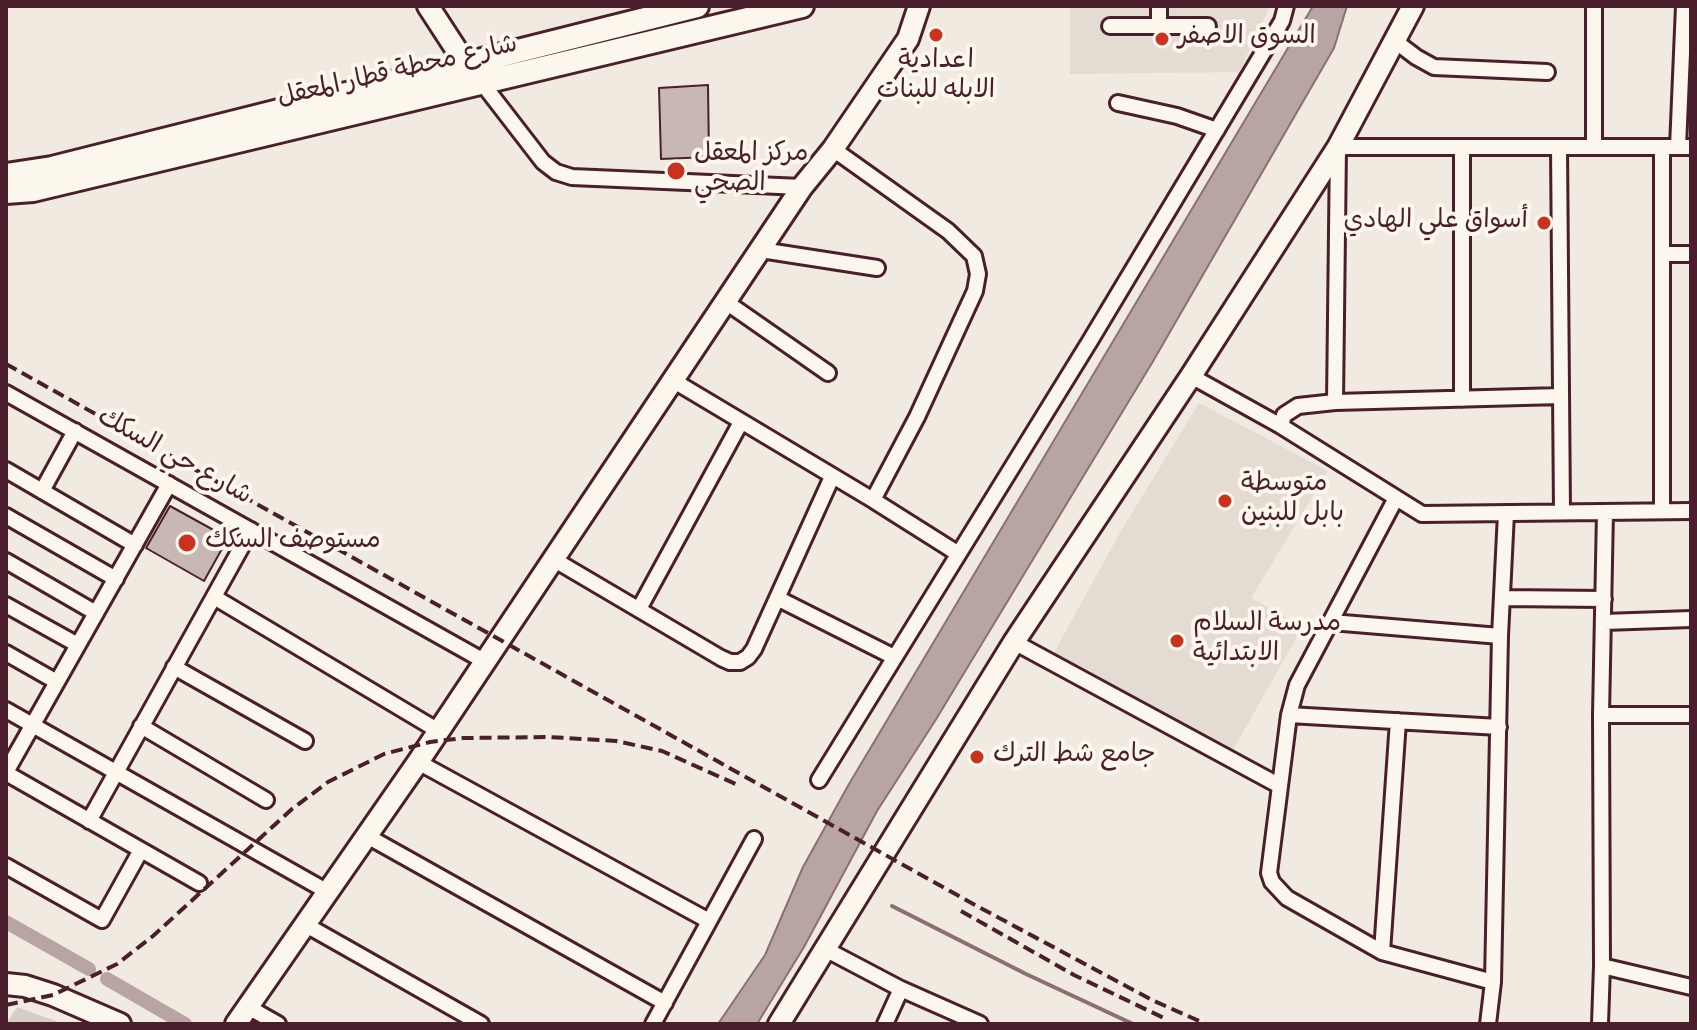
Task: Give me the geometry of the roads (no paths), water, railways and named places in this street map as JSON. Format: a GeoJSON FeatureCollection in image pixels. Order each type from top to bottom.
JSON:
{"type":"FeatureCollection","features":[{"type":"Feature","properties":{"kind":"main road","name":"شارع محطة قطار المعقل"},"geometry":{"type":"LineString","coordinates":[[6,175],[52,168],[467,66],[657,11],[697,6]]}},
{"type":"Feature","properties":{"kind":"main road","name":"شارع محطة قطار المعقل"},"geometry":{"type":"LineString","coordinates":[[6,192],[33,190],[802,6]]}},
{"type":"Feature","properties":{"kind":"street"},"geometry":{"type":"LineString","coordinates":[[428,6],[467,66]]}},
{"type":"Feature","properties":{"kind":"street"},"geometry":{"type":"LineString","coordinates":[[278,1024],[241,1018],[418,762],[802,187],[833,149],[908,39],[919,6]]}},
{"type":"Feature","properties":{"kind":"street"},"geometry":{"type":"LineString","coordinates":[[1159,6],[1159,26]]}},
{"type":"Feature","properties":{"kind":"street"},"geometry":{"type":"LineString","coordinates":[[819,780],[1090,341],[1282,21],[1286,6]]}},
{"type":"Feature","properties":{"kind":"street"},"geometry":{"type":"LineString","coordinates":[[779,1024],[1014,642],[1191,376],[1338,147],[1413,6]]}},
{"type":"Feature","properties":{"kind":"street"},"geometry":{"type":"LineString","coordinates":[[1594,6],[1594,147]]}},
{"type":"Feature","properties":{"kind":"street"},"geometry":{"type":"LineString","coordinates":[[1338,147],[1685,147],[1684,6]]}},
{"type":"Feature","properties":{"kind":"street"},"geometry":{"type":"LineString","coordinates":[[1110,26],[1208,26]]}},
{"type":"Feature","properties":{"kind":"street"},"geometry":{"type":"LineString","coordinates":[[1395,41],[1434,67],[1547,72]]}},
{"type":"Feature","properties":{"kind":"street"},"geometry":{"type":"LineString","coordinates":[[482,83],[543,162],[556,172],[572,177],[802,187]]}},
{"type":"Feature","properties":{"kind":"street"},"geometry":{"type":"LineString","coordinates":[[1118,103],[1177,116],[1217,130]]}},
{"type":"Feature","properties":{"kind":"street"},"geometry":{"type":"LineString","coordinates":[[1335,402],[1338,147]]}},
{"type":"Feature","properties":{"kind":"street"},"geometry":{"type":"LineString","coordinates":[[1462,147],[1462,399]]}},
{"type":"Feature","properties":{"kind":"street"},"geometry":{"type":"LineString","coordinates":[[1559,147],[1562,512]]}},
{"type":"Feature","properties":{"kind":"street"},"geometry":{"type":"LineString","coordinates":[[1662,147],[1662,511]]}},
{"type":"Feature","properties":{"kind":"street"},"geometry":{"type":"LineString","coordinates":[[833,149],[948,231],[974,256],[978,274],[975,291],[917,417],[873,500]]}},
{"type":"Feature","properties":{"kind":"street"},"geometry":{"type":"LineString","coordinates":[[761,250],[877,268]]}},
{"type":"Feature","properties":{"kind":"street"},"geometry":{"type":"LineString","coordinates":[[1663,254],[1691,254]]}},
{"type":"Feature","properties":{"kind":"street"},"geometry":{"type":"LineString","coordinates":[[726,302],[828,373]]}},
{"type":"Feature","properties":{"kind":"street"},"geometry":{"type":"LineString","coordinates":[[1191,376],[1281,426],[1422,514],[1691,511]]}},
{"type":"Feature","properties":{"kind":"street"},"geometry":{"type":"LineString","coordinates":[[674,381],[957,553]]}},
{"type":"Feature","properties":{"kind":"street","name":"شارع حي السكك"},"geometry":{"type":"LineString","coordinates":[[6,393],[484,661]]}},
{"type":"Feature","properties":{"kind":"street"},"geometry":{"type":"LineString","coordinates":[[1281,426],[1284,415],[1298,406],[1335,402],[1561,396]]}},
{"type":"Feature","properties":{"kind":"street"},"geometry":{"type":"LineString","coordinates":[[639,609],[741,422]]}},
{"type":"Feature","properties":{"kind":"street"},"geometry":{"type":"LineString","coordinates":[[42,491],[75,431]]}},
{"type":"Feature","properties":{"kind":"street"},"geometry":{"type":"LineString","coordinates":[[6,470],[135,545]]}},
{"type":"Feature","properties":{"kind":"street"},"geometry":{"type":"LineString","coordinates":[[553,559],[730,662],[740,662],[754,649],[832,477]]}},
{"type":"Feature","properties":{"kind":"street"},"geometry":{"type":"LineString","coordinates":[[169,484],[6,773],[199,883]]}},
{"type":"Feature","properties":{"kind":"street"},"geometry":{"type":"LineString","coordinates":[[1396,498],[1306,664],[1289,715],[1269,873],[1272,882],[1287,898],[1382,952],[1493,982]]}},
{"type":"Feature","properties":{"kind":"street"},"geometry":{"type":"LineString","coordinates":[[1600,1024],[1605,512]]}},
{"type":"Feature","properties":{"kind":"street"},"geometry":{"type":"LineString","coordinates":[[1488,1024],[1493,982],[1500,636],[1506,513]]}},
{"type":"Feature","properties":{"kind":"street"},"geometry":{"type":"LineString","coordinates":[[6,516],[116,579]]}},
{"type":"Feature","properties":{"kind":"street"},"geometry":{"type":"LineString","coordinates":[[89,821],[251,530]]}},
{"type":"Feature","properties":{"kind":"street"},"geometry":{"type":"LineString","coordinates":[[6,561],[96,613]]}},
{"type":"Feature","properties":{"kind":"street"},"geometry":{"type":"LineString","coordinates":[[214,597],[437,730]]}},
{"type":"Feature","properties":{"kind":"street"},"geometry":{"type":"LineString","coordinates":[[777,598],[894,657]]}},
{"type":"Feature","properties":{"kind":"street"},"geometry":{"type":"LineString","coordinates":[[1503,598],[1604,599]]}},
{"type":"Feature","properties":{"kind":"street"},"geometry":{"type":"LineString","coordinates":[[6,605],[78,645]]}},
{"type":"Feature","properties":{"kind":"street"},"geometry":{"type":"LineString","coordinates":[[1604,622],[1691,619]]}},
{"type":"Feature","properties":{"kind":"street"},"geometry":{"type":"LineString","coordinates":[[1331,622],[1500,636]]}},
{"type":"Feature","properties":{"kind":"street"},"geometry":{"type":"LineString","coordinates":[[1014,642],[1280,786]]}},
{"type":"Feature","properties":{"kind":"street"},"geometry":{"type":"LineString","coordinates":[[6,653],[57,682]]}},
{"type":"Feature","properties":{"kind":"street"},"geometry":{"type":"LineString","coordinates":[[174,667],[305,741]]}},
{"type":"Feature","properties":{"kind":"street"},"geometry":{"type":"LineString","coordinates":[[6,710],[328,892]]}},
{"type":"Feature","properties":{"kind":"street"},"geometry":{"type":"LineString","coordinates":[[1289,715],[1499,727]]}},
{"type":"Feature","properties":{"kind":"street"},"geometry":{"type":"LineString","coordinates":[[1601,715],[1691,715]]}},
{"type":"Feature","properties":{"kind":"street"},"geometry":{"type":"LineString","coordinates":[[1382,952],[1398,721]]}},
{"type":"Feature","properties":{"kind":"street"},"geometry":{"type":"LineString","coordinates":[[141,726],[266,800]]}},
{"type":"Feature","properties":{"kind":"street"},"geometry":{"type":"LineString","coordinates":[[418,762],[709,921]]}},
{"type":"Feature","properties":{"kind":"street"},"geometry":{"type":"LineString","coordinates":[[367,836],[665,1003]]}},
{"type":"Feature","properties":{"kind":"street"},"geometry":{"type":"LineString","coordinates":[[653,1024],[754,839]]}},
{"type":"Feature","properties":{"kind":"street"},"geometry":{"type":"LineString","coordinates":[[6,866],[102,920],[141,850]]}},
{"type":"Feature","properties":{"kind":"street"},"geometry":{"type":"LineString","coordinates":[[306,925],[481,1024]]}},
{"type":"Feature","properties":{"kind":"street"},"geometry":{"type":"LineString","coordinates":[[825,949],[901,989],[980,1024]]}},
{"type":"Feature","properties":{"kind":"street"},"geometry":{"type":"LineString","coordinates":[[1602,966],[1691,987]]}},
{"type":"Feature","properties":{"kind":"street"},"geometry":{"type":"LineString","coordinates":[[6,984],[53,995],[120,1024]]}},
{"type":"Feature","properties":{"kind":"street"},"geometry":{"type":"LineString","coordinates":[[885,1024],[901,989]]}},
{"type":"Feature","properties":{"kind":"waterway"},"geometry":{"type":"LineString","coordinates":[[892,906],[1133,1024]]}},
{"type":"Feature","properties":{"kind":"waterway"},"geometry":{"type":"LineString","coordinates":[[6,922],[89,969]]}},
{"type":"Feature","properties":{"kind":"waterway"},"geometry":{"type":"LineString","coordinates":[[107,979],[185,1024]]}},
{"type":"Feature","properties":{"kind":"railway"},"geometry":{"type":"LineString","coordinates":[[6,364],[975,905],[1154,1001],[1206,1024]]}},
{"type":"Feature","properties":{"kind":"railway"},"geometry":{"type":"LineString","coordinates":[[6,1005],[53,995],[117,964],[153,936],[292,809],[328,782],[384,754],[430,742],[463,738],[549,737],[616,741],[662,751],[738,785]]}},
{"type":"Feature","properties":{"kind":"railway"},"geometry":{"type":"LineString","coordinates":[[961,911],[1074,975],[1166,1019]]}},
{"type":"Feature","properties":{"kind":"place","name":"اعدادية الابله للبنات"},"geometry":{"type":"Point","coordinates":[936,35]}},
{"type":"Feature","properties":{"kind":"place","name":"السوق الاصفر"},"geometry":{"type":"Point","coordinates":[1162,39]}},
{"type":"Feature","properties":{"kind":"place","name":"مركز المعقل الصحي"},"geometry":{"type":"Point","coordinates":[676,171]}},
{"type":"Feature","properties":{"kind":"place","name":"أسواق علي الهادي"},"geometry":{"type":"Point","coordinates":[1544,223]}},
{"type":"Feature","properties":{"kind":"place","name":"متوسطة بابل للبنين"},"geometry":{"type":"Point","coordinates":[1225,501]}},
{"type":"Feature","properties":{"kind":"place","name":"مستوصف السكك"},"geometry":{"type":"Point","coordinates":[187,543]}},
{"type":"Feature","properties":{"kind":"place","name":"مدرسة السلام الابتدائية"},"geometry":{"type":"Point","coordinates":[1177,641]}},
{"type":"Feature","properties":{"kind":"place","name":"جامع شط الترك"},"geometry":{"type":"Point","coordinates":[977,757]}}]}
